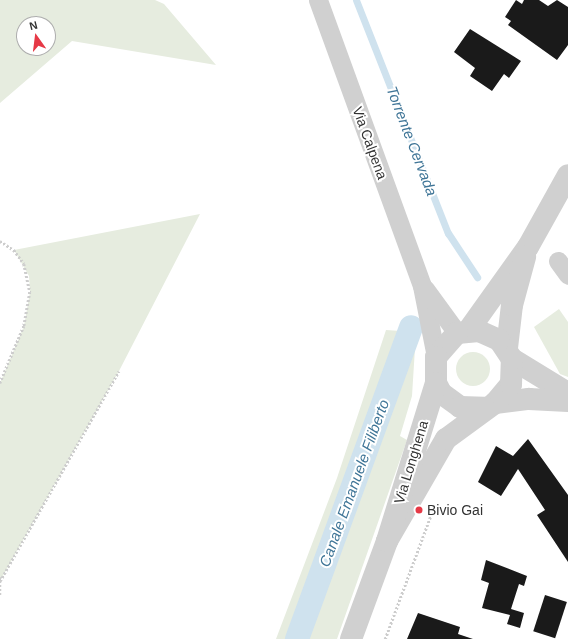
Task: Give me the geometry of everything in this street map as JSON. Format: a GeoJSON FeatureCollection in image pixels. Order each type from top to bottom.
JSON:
{"type":"FeatureCollection","features":[{"type":"Feature","properties":{"kind":"street","name":"Via Calpena"},"geometry":{"type":"LineString","coordinates":[[318,0],[422,286],[436,357]]}},
{"type":"Feature","properties":{"kind":"street","name":"Via Longhena"},"geometry":{"type":"LineString","coordinates":[[351,639],[387,541],[436,383],[436,357],[463,332],[528,247],[568,175]]}},
{"type":"Feature","properties":{"kind":"street","name":"Via Longhena"},"geometry":{"type":"LineString","coordinates":[[387,541],[439,448],[459,425],[489,406],[511,384],[509,354],[512,305],[528,247]]}},
{"type":"Feature","properties":{"kind":"street","name":"Via Calpena"},"geometry":{"type":"LineString","coordinates":[[422,286],[463,332]]}},
{"type":"Feature","properties":{"kind":"street"},"geometry":{"type":"LineString","coordinates":[[463,332],[490,334],[509,354],[568,393]]}},
{"type":"Feature","properties":{"kind":"street"},"geometry":{"type":"LineString","coordinates":[[436,383],[441,393],[460,407],[489,406],[529,399],[568,401]]}},
{"type":"Feature","properties":{"kind":"path"},"geometry":{"type":"LineString","coordinates":[[0,241],[14,250],[24,264],[30,292],[24,326],[0,383]]}},
{"type":"Feature","properties":{"kind":"path"},"geometry":{"type":"LineString","coordinates":[[0,581],[119,371]]}},
{"type":"Feature","properties":{"kind":"path"},"geometry":{"type":"LineString","coordinates":[[385,639],[434,508]]}},
{"type":"Feature","properties":{"kind":"path"},"geometry":{"type":"LineString","coordinates":[[0,577],[0,596]]}},
{"type":"Feature","properties":{"kind":"shaded area"},"geometry":{"type":"Polygon","coordinates":[[[0,0],[155,0],[164,4],[216,65],[72,41],[56,55],[56,16],[16,16],[16,56],[55,56],[0,103],[0,0]]]}},
{"type":"Feature","properties":{"kind":"shaded area"},"geometry":{"type":"Polygon","coordinates":[[[200,214],[119,371],[0,581],[0,383],[24,326],[30,292],[29,276],[14,250],[200,214]]]}},
{"type":"Feature","properties":{"kind":"shaded area"},"geometry":{"type":"Polygon","coordinates":[[[559,309],[568,322],[568,377],[560,374],[534,327],[559,309]]]}},
{"type":"Feature","properties":{"kind":"shaded area"},"geometry":{"type":"Polygon","coordinates":[[[386,330],[416,332],[412,396],[400,436],[407,440],[337,639],[276,639],[337,478],[386,330]]]}},
{"type":"Feature","properties":{"kind":"shaded area"},"geometry":{"type":"Polygon","coordinates":[[[470,352],[476,352],[480,353],[487,359],[490,369],[489,376],[483,383],[476,386],[470,386],[466,385],[459,379],[456,372],[456,366],[457,362],[463,355],[470,352]]]}},
{"type":"Feature","properties":{"kind":"building"},"geometry":{"type":"Polygon","coordinates":[[[516,0],[522,4],[524,0],[539,0],[548,6],[557,0],[568,7],[568,45],[557,60],[508,25],[511,21],[505,17],[516,0]]]}},
{"type":"Feature","properties":{"kind":"building"},"geometry":{"type":"Polygon","coordinates":[[[470,29],[521,61],[509,78],[504,74],[492,91],[470,76],[475,68],[454,52],[470,29]]]}},
{"type":"Feature","properties":{"kind":"building"},"geometry":{"type":"Polygon","coordinates":[[[528,439],[568,495],[568,562],[537,515],[545,510],[518,469],[501,496],[478,482],[496,446],[513,456],[528,439]]]}},
{"type":"Feature","properties":{"kind":"building"},"geometry":{"type":"Polygon","coordinates":[[[486,560],[527,576],[524,586],[519,584],[511,609],[524,613],[520,628],[507,624],[510,615],[482,608],[489,583],[481,580],[486,560]]]}},
{"type":"Feature","properties":{"kind":"building"},"geometry":{"type":"Polygon","coordinates":[[[545,595],[567,602],[555,638],[533,631],[545,595]]]}},
{"type":"Feature","properties":{"kind":"building"},"geometry":{"type":"Polygon","coordinates":[[[418,613],[460,627],[458,634],[473,639],[407,639],[418,613]]]}},
{"type":"Feature","properties":{"kind":"waterway","name":"Torrente Cervada"},"geometry":{"type":"LineString","coordinates":[[356,0],[448,233],[477,277]]}},
{"type":"Feature","properties":{"kind":"waterway","name":"Canale Emanuele Filiberto"},"geometry":{"type":"LineString","coordinates":[[297,639],[411,327]]}},
{"type":"Feature","properties":{"kind":"place","name":"Bivio Gai"},"geometry":{"type":"Point","coordinates":[419,510]}}]}
